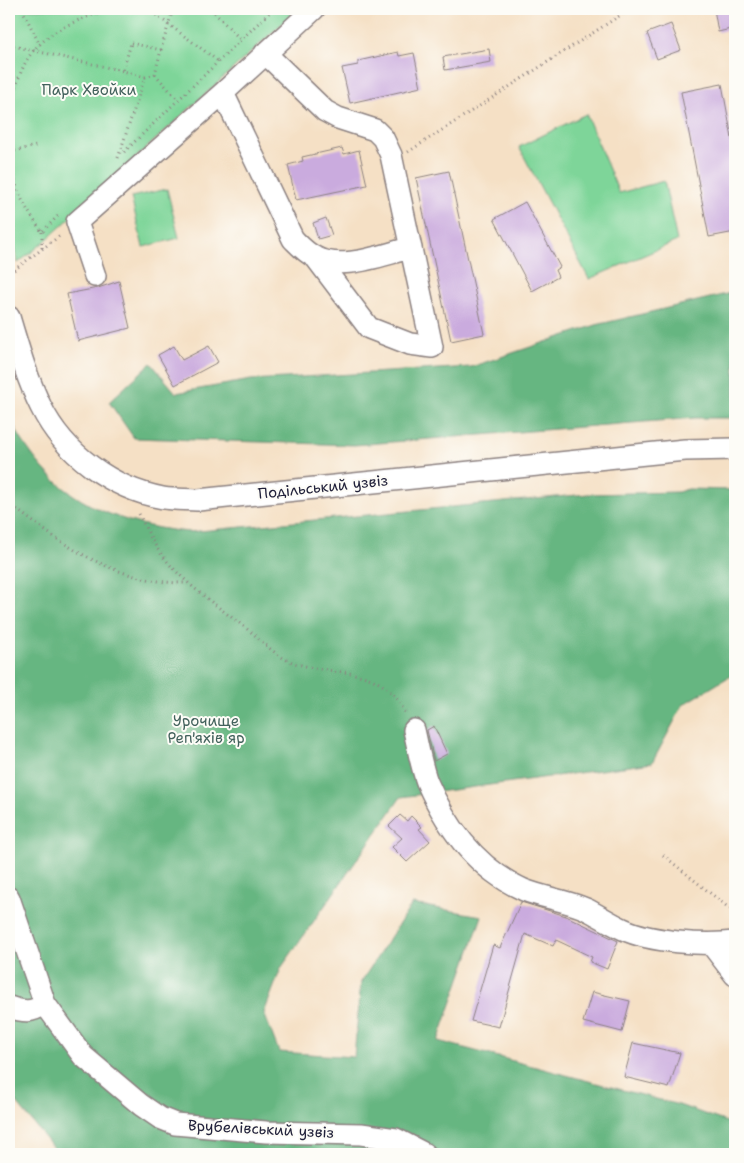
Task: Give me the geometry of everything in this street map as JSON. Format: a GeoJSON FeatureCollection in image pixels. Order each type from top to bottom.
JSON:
{"type":"FeatureCollection","features":[{"type":"Feature","properties":{"kind":"street"},"geometry":{"type":"LineString","coordinates":[[95,276],[77,222],[223,93],[314,9]]}},
{"type":"Feature","properties":{"kind":"street"},"geometry":{"type":"LineString","coordinates":[[223,93],[293,239],[316,258],[369,328],[410,344],[432,347],[393,162],[383,138],[375,130],[338,118],[325,111],[265,53]]}},
{"type":"Feature","properties":{"kind":"street"},"geometry":{"type":"LineString","coordinates":[[316,258],[341,264],[411,248]]}},
{"type":"Feature","properties":{"kind":"street","name":"Подільський узвіз"},"geometry":{"type":"LineString","coordinates":[[9,317],[27,373],[41,408],[61,438],[90,467],[126,486],[163,498],[198,500],[685,450],[735,449]]}},
{"type":"Feature","properties":{"kind":"street"},"geometry":{"type":"LineString","coordinates":[[414,730],[427,780],[449,826],[470,852],[494,873],[524,890],[585,909],[624,930],[664,940],[712,945],[735,942]]}},
{"type":"Feature","properties":{"kind":"street","name":"Врубелівський узвіз"},"geometry":{"type":"LineString","coordinates":[[9,898],[44,1004],[83,1056],[141,1106],[160,1118],[175,1124],[266,1132],[361,1134],[396,1139],[425,1154]]}},
{"type":"Feature","properties":{"kind":"street"},"geometry":{"type":"LineString","coordinates":[[712,945],[735,975]]}},
{"type":"Feature","properties":{"kind":"street"},"geometry":{"type":"LineString","coordinates":[[9,1007],[22,1012],[33,1011],[44,1004]]}},
{"type":"Feature","properties":{"kind":"path"},"geometry":{"type":"LineString","coordinates":[[22,9],[40,45]]}},
{"type":"Feature","properties":{"kind":"path"},"geometry":{"type":"LineString","coordinates":[[14,270],[42,250],[42,232],[26,208],[15,182],[10,152],[9,133],[12,105],[20,75],[34,50],[56,31],[83,18],[112,9]]}},
{"type":"Feature","properties":{"kind":"path"},"geometry":{"type":"LineString","coordinates":[[148,9],[218,61]]}},
{"type":"Feature","properties":{"kind":"path"},"geometry":{"type":"LineString","coordinates":[[154,74],[173,9]]}},
{"type":"Feature","properties":{"kind":"path"},"geometry":{"type":"LineString","coordinates":[[211,9],[240,40]]}},
{"type":"Feature","properties":{"kind":"path"},"geometry":{"type":"LineString","coordinates":[[112,164],[273,9]]}},
{"type":"Feature","properties":{"kind":"path"},"geometry":{"type":"LineString","coordinates":[[393,162],[630,9]]}},
{"type":"Feature","properties":{"kind":"path"},"geometry":{"type":"LineString","coordinates":[[123,71],[131,43],[161,50]]}},
{"type":"Feature","properties":{"kind":"path"},"geometry":{"type":"LineString","coordinates":[[9,45],[145,77],[154,74]]}},
{"type":"Feature","properties":{"kind":"path"},"geometry":{"type":"LineString","coordinates":[[154,74],[178,100]]}},
{"type":"Feature","properties":{"kind":"path"},"geometry":{"type":"LineString","coordinates":[[118,158],[145,77]]}},
{"type":"Feature","properties":{"kind":"path"},"geometry":{"type":"LineString","coordinates":[[10,152],[36,146]]}},
{"type":"Feature","properties":{"kind":"path"},"geometry":{"type":"LineString","coordinates":[[42,232],[60,214]]}},
{"type":"Feature","properties":{"kind":"path"},"geometry":{"type":"LineString","coordinates":[[9,503],[57,540],[92,561],[167,584],[189,583]]}},
{"type":"Feature","properties":{"kind":"path"},"geometry":{"type":"LineString","coordinates":[[139,514],[157,549],[189,583],[286,660],[328,670],[366,676],[384,685],[399,699],[414,730]]}},
{"type":"Feature","properties":{"kind":"path"},"geometry":{"type":"LineString","coordinates":[[663,855],[735,913]]}},
{"type":"Feature","properties":{"kind":"green space","name":"Парк Хвойки"},"geometry":{"type":"Polygon","coordinates":[[[9,9],[298,9],[44,242],[18,263],[9,228],[9,9]]]}},
{"type":"Feature","properties":{"kind":"green space"},"geometry":{"type":"Polygon","coordinates":[[[586,114],[619,193],[664,181],[677,241],[589,279],[519,147],[586,114]]]}},
{"type":"Feature","properties":{"kind":"green space"},"geometry":{"type":"Polygon","coordinates":[[[167,189],[179,238],[143,247],[131,197],[167,189]]]}},
{"type":"Feature","properties":{"kind":"green space"},"geometry":{"type":"Polygon","coordinates":[[[735,292],[735,418],[695,418],[354,445],[134,438],[109,402],[151,363],[176,393],[251,380],[471,367],[596,325],[735,292]]]}},
{"type":"Feature","properties":{"kind":"green space","name":"Урочище Реп'яхів яр"},"geometry":{"type":"Polygon","coordinates":[[[9,417],[39,464],[73,495],[109,514],[129,521],[169,530],[189,532],[588,494],[678,492],[688,489],[735,490],[735,673],[683,705],[652,763],[401,797],[281,968],[264,1013],[279,1052],[354,1057],[361,982],[412,904],[482,916],[438,1041],[679,1105],[735,1125],[735,1154],[58,1154],[9,1093],[9,417]]]}},
{"type":"Feature","properties":{"kind":"building"},"geometry":{"type":"Polygon","coordinates":[[[714,9],[735,9],[735,28],[718,32],[714,9]]]}},
{"type":"Feature","properties":{"kind":"building"},"geometry":{"type":"Polygon","coordinates":[[[671,24],[681,50],[657,59],[647,33],[671,24]]]}},
{"type":"Feature","properties":{"kind":"building"},"geometry":{"type":"Polygon","coordinates":[[[489,49],[491,62],[445,70],[443,57],[489,49]]]}},
{"type":"Feature","properties":{"kind":"building"},"geometry":{"type":"Polygon","coordinates":[[[398,52],[399,56],[414,53],[421,87],[350,103],[342,68],[358,65],[358,61],[398,52]]]}},
{"type":"Feature","properties":{"kind":"building"},"geometry":{"type":"Polygon","coordinates":[[[722,84],[735,155],[735,232],[709,237],[681,92],[722,84]]]}},
{"type":"Feature","properties":{"kind":"building"},"geometry":{"type":"Polygon","coordinates":[[[342,148],[344,154],[359,150],[367,185],[296,200],[288,165],[303,161],[302,157],[342,148]]]}},
{"type":"Feature","properties":{"kind":"building"},"geometry":{"type":"Polygon","coordinates":[[[449,171],[484,334],[451,341],[416,178],[449,171]]]}},
{"type":"Feature","properties":{"kind":"building"},"geometry":{"type":"Polygon","coordinates":[[[525,202],[560,267],[555,270],[558,277],[532,291],[494,219],[525,202]]]}},
{"type":"Feature","properties":{"kind":"building"},"geometry":{"type":"Polygon","coordinates":[[[326,218],[332,235],[318,239],[313,223],[326,218]]]}},
{"type":"Feature","properties":{"kind":"building"},"geometry":{"type":"Polygon","coordinates":[[[119,281],[130,328],[78,341],[67,294],[98,288],[119,281]]]}},
{"type":"Feature","properties":{"kind":"building"},"geometry":{"type":"Polygon","coordinates":[[[174,346],[182,360],[209,346],[218,362],[175,385],[158,355],[174,346]]]}},
{"type":"Feature","properties":{"kind":"building"},"geometry":{"type":"Polygon","coordinates":[[[434,726],[447,754],[434,761],[427,730],[434,726]]]}},
{"type":"Feature","properties":{"kind":"building"},"geometry":{"type":"Polygon","coordinates":[[[400,815],[407,821],[411,816],[422,827],[419,829],[430,841],[407,862],[392,847],[402,838],[389,826],[400,815]]]}},
{"type":"Feature","properties":{"kind":"building"},"geometry":{"type":"Polygon","coordinates":[[[521,902],[566,916],[618,941],[607,969],[590,962],[592,957],[556,940],[553,946],[525,934],[499,1027],[471,1021],[493,945],[500,948],[521,902]]]}},
{"type":"Feature","properties":{"kind":"building"},"geometry":{"type":"Polygon","coordinates":[[[592,992],[630,1001],[622,1032],[583,1022],[592,992]]]}},
{"type":"Feature","properties":{"kind":"building"},"geometry":{"type":"Polygon","coordinates":[[[633,1043],[680,1053],[669,1088],[624,1077],[633,1043]]]}}]}
